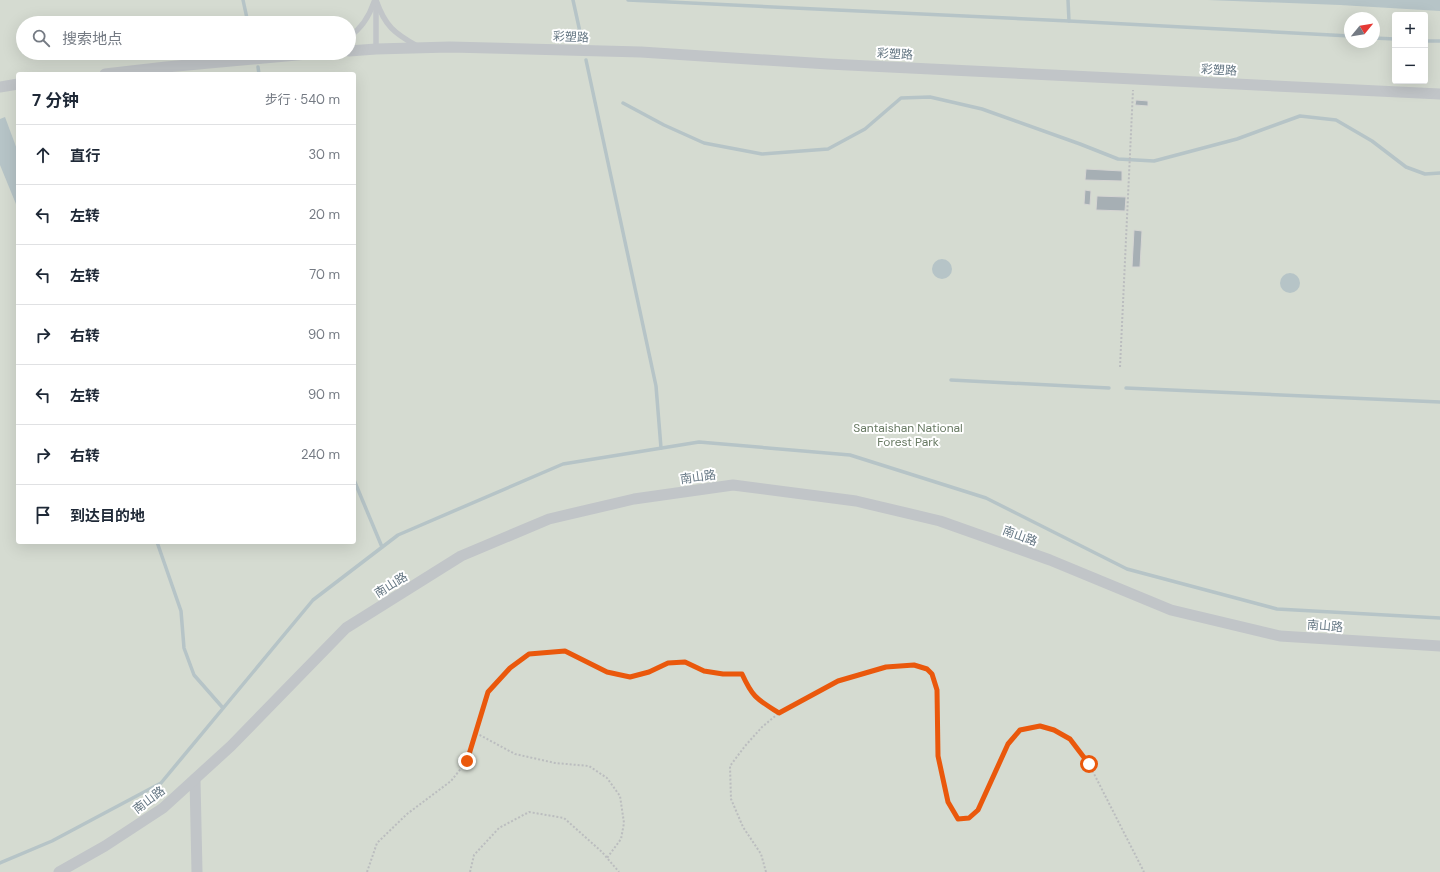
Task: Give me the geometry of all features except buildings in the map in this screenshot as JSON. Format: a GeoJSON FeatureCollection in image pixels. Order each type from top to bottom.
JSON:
{"type":"FeatureCollection","features":[{"type":"Feature","properties":{"kind":"street","name":"彩塑路"},"geometry":{"type":"LineString","coordinates":[[356,50],[450,47],[641,52],[828,64],[1440,94]]}},
{"type":"Feature","properties":{"kind":"street"},"geometry":{"type":"LineString","coordinates":[[122,72],[240,60]]}},
{"type":"Feature","properties":{"kind":"street"},"geometry":{"type":"LineString","coordinates":[[0,86],[16,84]]}},
{"type":"Feature","properties":{"kind":"street","name":"南山路"},"geometry":{"type":"LineString","coordinates":[[59,872],[105,846],[163,808],[231,746],[346,628],[461,556],[549,519],[634,499],[733,485],[856,501],[940,521],[1050,560],[1171,610],[1280,636],[1440,646]]}},
{"type":"Feature","properties":{"kind":"street"},"geometry":{"type":"LineString","coordinates":[[195,779],[197,872]]}},
{"type":"Feature","properties":{"kind":"lane"},"geometry":{"type":"LineString","coordinates":[[356,31],[363,25],[370,15],[376,0]]}},
{"type":"Feature","properties":{"kind":"lane"},"geometry":{"type":"LineString","coordinates":[[376,0],[386,23],[401,37],[419,48]]}},
{"type":"Feature","properties":{"kind":"lane"},"geometry":{"type":"LineString","coordinates":[[376,0],[376,49]]}},
{"type":"Feature","properties":{"kind":"path"},"geometry":{"type":"LineString","coordinates":[[1120,367],[1134,79]]}},
{"type":"Feature","properties":{"kind":"path"},"geometry":{"type":"LineString","coordinates":[[367,872],[377,844],[407,814],[451,781],[467,761],[488,692],[510,668],[529,654],[565,651],[607,672],[630,677],[649,672],[668,663],[685,662],[704,671],[723,674],[742,674],[750,691],[758,700],[779,713]]}},
{"type":"Feature","properties":{"kind":"path"},"geometry":{"type":"LineString","coordinates":[[766,872],[761,854],[743,827],[731,800],[730,766],[762,727],[779,713],[838,681],[886,667],[914,665],[927,669],[932,674],[937,690],[938,756],[948,802],[958,819],[969,818],[978,810],[1008,744],[1020,730],[1040,726],[1054,730],[1070,739],[1089,764],[1144,872]]}},
{"type":"Feature","properties":{"kind":"path"},"geometry":{"type":"LineString","coordinates":[[476,734],[515,754],[555,763],[589,766],[607,778],[620,796],[624,823],[621,839],[607,858]]}},
{"type":"Feature","properties":{"kind":"path"},"geometry":{"type":"LineString","coordinates":[[470,872],[474,855],[498,828],[529,812],[564,818],[607,858],[619,872]]}},
{"type":"Feature","properties":{"kind":"green space","name":"Santaishan National Forest Park"},"geometry":{"type":"Polygon","coordinates":[[[0,0],[1440,0],[1440,872],[0,872],[0,0]]]}},
{"type":"Feature","properties":{"kind":"shaded area"},"geometry":{"type":"Polygon","coordinates":[[[1208,0],[1440,0],[1440,11],[1340,5],[1208,0]]]}},
{"type":"Feature","properties":{"kind":"shaded area"},"geometry":{"type":"Polygon","coordinates":[[[5,117],[16,147],[16,204],[0,165],[0,119],[5,117]]]}},
{"type":"Feature","properties":{"kind":"shaded area"},"geometry":{"type":"Polygon","coordinates":[[[938,259],[946,259],[952,265],[952,273],[946,279],[938,279],[932,273],[932,265],[938,259]]]}},
{"type":"Feature","properties":{"kind":"shaded area"},"geometry":{"type":"Polygon","coordinates":[[[1286,273],[1294,273],[1300,279],[1300,287],[1294,293],[1286,293],[1280,287],[1280,279],[1286,273]]]}},
{"type":"Feature","properties":{"kind":"waterway"},"geometry":{"type":"LineString","coordinates":[[243,0],[246,16]]}},
{"type":"Feature","properties":{"kind":"waterway"},"geometry":{"type":"LineString","coordinates":[[573,0],[582,41]]}},
{"type":"Feature","properties":{"kind":"waterway"},"geometry":{"type":"LineString","coordinates":[[628,0],[1069,21],[1068,0]]}},
{"type":"Feature","properties":{"kind":"waterway"},"geometry":{"type":"LineString","coordinates":[[1069,21],[1344,36]]}},
{"type":"Feature","properties":{"kind":"waterway"},"geometry":{"type":"LineString","coordinates":[[1380,38],[1392,39]]}},
{"type":"Feature","properties":{"kind":"waterway"},"geometry":{"type":"LineString","coordinates":[[1428,41],[1440,41]]}},
{"type":"Feature","properties":{"kind":"waterway"},"geometry":{"type":"LineString","coordinates":[[586,60],[656,386],[661,448]]}},
{"type":"Feature","properties":{"kind":"waterway"},"geometry":{"type":"LineString","coordinates":[[258,67],[259,72]]}},
{"type":"Feature","properties":{"kind":"waterway"},"geometry":{"type":"LineString","coordinates":[[623,103],[664,125],[704,143],[762,154],[828,149],[865,129],[901,98],[930,97],[982,109],[1118,159],[1154,161],[1237,139],[1300,116],[1336,120],[1372,141],[1406,167],[1425,174],[1440,173]]}},
{"type":"Feature","properties":{"kind":"waterway"},"geometry":{"type":"LineString","coordinates":[[951,380],[1109,388]]}},
{"type":"Feature","properties":{"kind":"waterway"},"geometry":{"type":"LineString","coordinates":[[1126,388],[1440,402]]}},
{"type":"Feature","properties":{"kind":"waterway"},"geometry":{"type":"LineString","coordinates":[[0,863],[52,841],[161,783],[313,600],[398,535],[563,464],[699,442],[850,455],[986,498],[1127,569],[1277,609],[1440,618]]}},
{"type":"Feature","properties":{"kind":"waterway"},"geometry":{"type":"LineString","coordinates":[[356,485],[382,547]]}},
{"type":"Feature","properties":{"kind":"waterway"},"geometry":{"type":"LineString","coordinates":[[158,544],[181,611],[184,648],[194,675],[223,708]]}},
{"type":"Feature","properties":{"kind":"route"},"geometry":{"type":"LineString","coordinates":[[467,761],[488,692],[510,668],[529,654],[565,651],[607,672],[630,677],[649,672],[668,663],[685,662],[704,671],[723,674],[742,674],[750,691],[758,700],[779,713],[838,681],[886,667],[914,665],[927,669],[932,674],[937,690],[938,756],[948,802],[958,819],[969,818],[978,810],[1008,744],[1020,730],[1040,726],[1054,730],[1070,739],[1089,764]]}}]}
